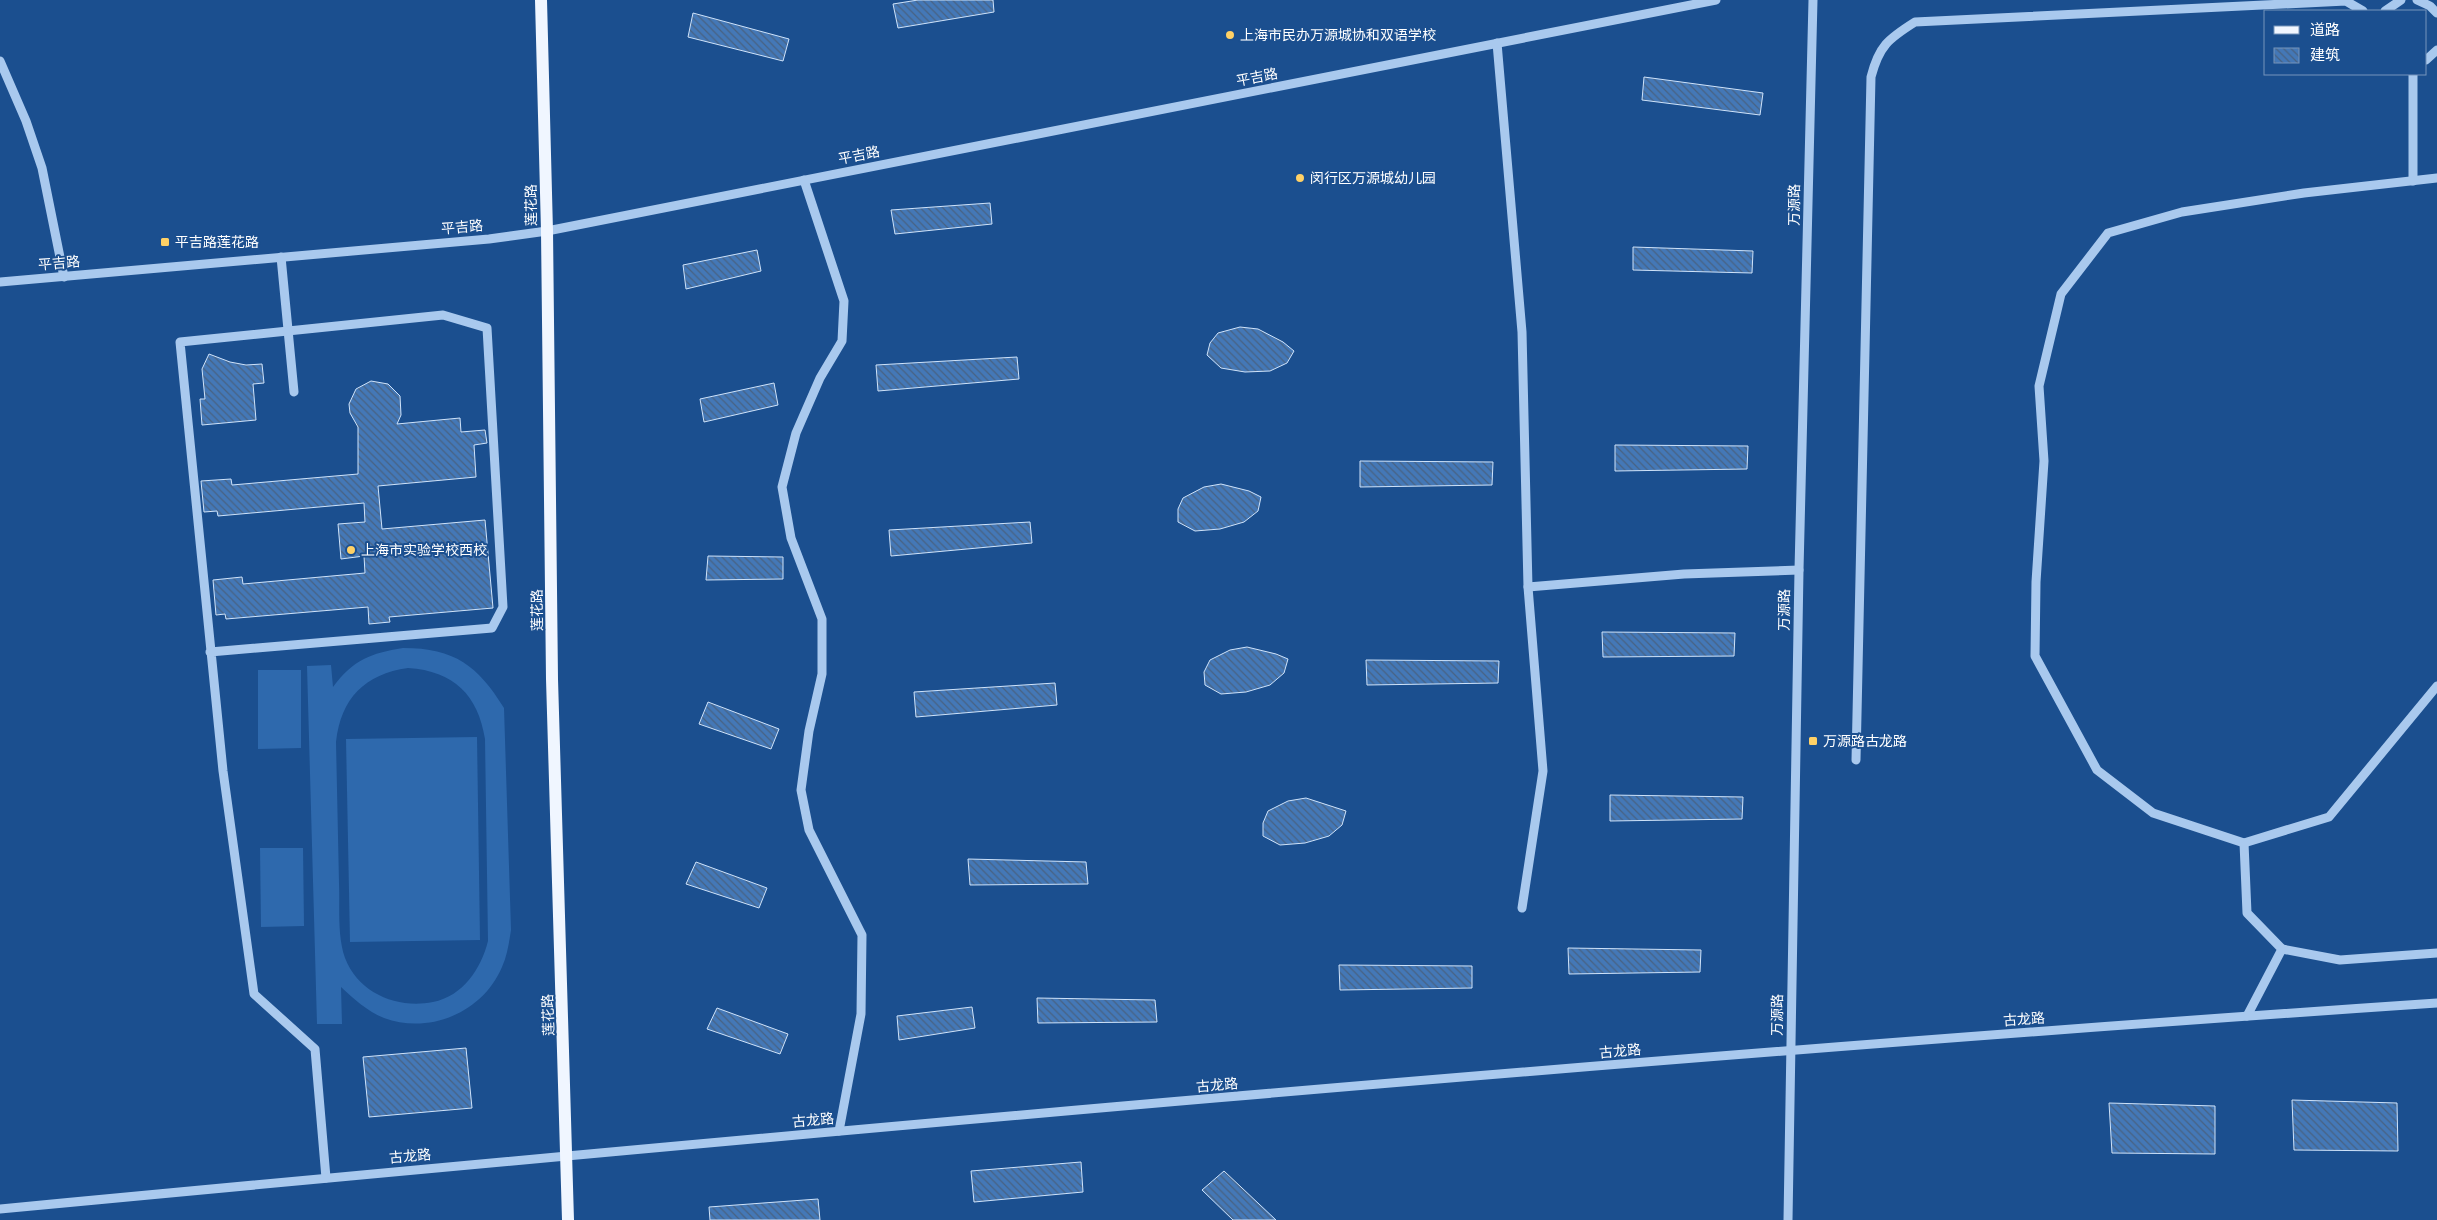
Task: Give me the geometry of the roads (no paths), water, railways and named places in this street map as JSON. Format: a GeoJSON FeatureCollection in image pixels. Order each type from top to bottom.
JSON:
{"type":"FeatureCollection","features":[{"type":"Feature","properties":{"kind":"main road","name":"莲花路"},"geometry":{"type":"LineString","coordinates":[[542,0],[547,230],[552,679],[568,1220]]}},
{"type":"Feature","properties":{"kind":"street","name":"平吉路"},"geometry":{"type":"LineString","coordinates":[[0,282],[489,239],[547,230],[1716,0]]}},
{"type":"Feature","properties":{"kind":"street","name":"万源路"},"geometry":{"type":"LineString","coordinates":[[1788,1220],[1799,570],[1813,0]]}},
{"type":"Feature","properties":{"kind":"street"},"geometry":{"type":"LineString","coordinates":[[2386,10],[2401,0]]}},
{"type":"Feature","properties":{"kind":"street"},"geometry":{"type":"LineString","coordinates":[[2417,0],[2430,6],[2437,13]]}},
{"type":"Feature","properties":{"kind":"street"},"geometry":{"type":"LineString","coordinates":[[1856,760],[1871,77],[1877,55],[1894,35],[1915,22],[2346,1],[2361,10]]}},
{"type":"Feature","properties":{"kind":"street"},"geometry":{"type":"LineString","coordinates":[[1497,43],[1522,332],[1528,587],[1543,771],[1522,908]]}},
{"type":"Feature","properties":{"kind":"street"},"geometry":{"type":"LineString","coordinates":[[2427,59],[2437,50]]}},
{"type":"Feature","properties":{"kind":"street"},"geometry":{"type":"LineString","coordinates":[[0,61],[26,121],[42,168],[64,277]]}},
{"type":"Feature","properties":{"kind":"street"},"geometry":{"type":"LineString","coordinates":[[2413,75],[2413,181]]}},
{"type":"Feature","properties":{"kind":"street"},"geometry":{"type":"LineString","coordinates":[[2437,178],[2304,193],[2182,212],[2108,233],[2061,294],[2039,386],[2044,461],[2036,582],[2035,656],[2097,770],[2154,813],[2244,844],[2328,817],[2437,686]]}},
{"type":"Feature","properties":{"kind":"street"},"geometry":{"type":"LineString","coordinates":[[804,180],[844,301],[842,341],[820,378],[796,433],[782,487],[791,538],[822,619],[822,674],[809,731],[801,790],[809,830],[862,936],[861,1014],[839,1131]]}},
{"type":"Feature","properties":{"kind":"street"},"geometry":{"type":"LineString","coordinates":[[281,257],[294,392]]}},
{"type":"Feature","properties":{"kind":"street"},"geometry":{"type":"LineString","coordinates":[[210,652],[492,628],[503,608],[487,328],[443,315],[180,342],[210,652],[222,771],[254,994],[315,1049],[326,1178]]}},
{"type":"Feature","properties":{"kind":"street"},"geometry":{"type":"LineString","coordinates":[[1528,587],[1684,574],[1799,570]]}},
{"type":"Feature","properties":{"kind":"street"},"geometry":{"type":"LineString","coordinates":[[2244,844],[2247,912],[2282,949],[2340,960],[2437,954]]}},
{"type":"Feature","properties":{"kind":"street"},"geometry":{"type":"LineString","coordinates":[[2247,1016],[2282,949]]}},
{"type":"Feature","properties":{"kind":"street","name":"古龙路"},"geometry":{"type":"LineString","coordinates":[[0,1209],[839,1131],[1790,1050],[2437,1002]]}},
{"type":"Feature","properties":{"kind":"place","name":"上海市民办万源城协和双语学校"},"geometry":{"type":"Point","coordinates":[1230,35]}},
{"type":"Feature","properties":{"kind":"place","name":"闵行区万源城幼儿园"},"geometry":{"type":"Point","coordinates":[1300,178]}},
{"type":"Feature","properties":{"kind":"place","name":"平吉路莲花路"},"geometry":{"type":"Point","coordinates":[165,242]}},
{"type":"Feature","properties":{"kind":"place","name":"上海市实验学校西校"},"geometry":{"type":"Point","coordinates":[351,550]}},
{"type":"Feature","properties":{"kind":"place","name":"万源路古龙路"},"geometry":{"type":"Point","coordinates":[1813,741]}}]}
